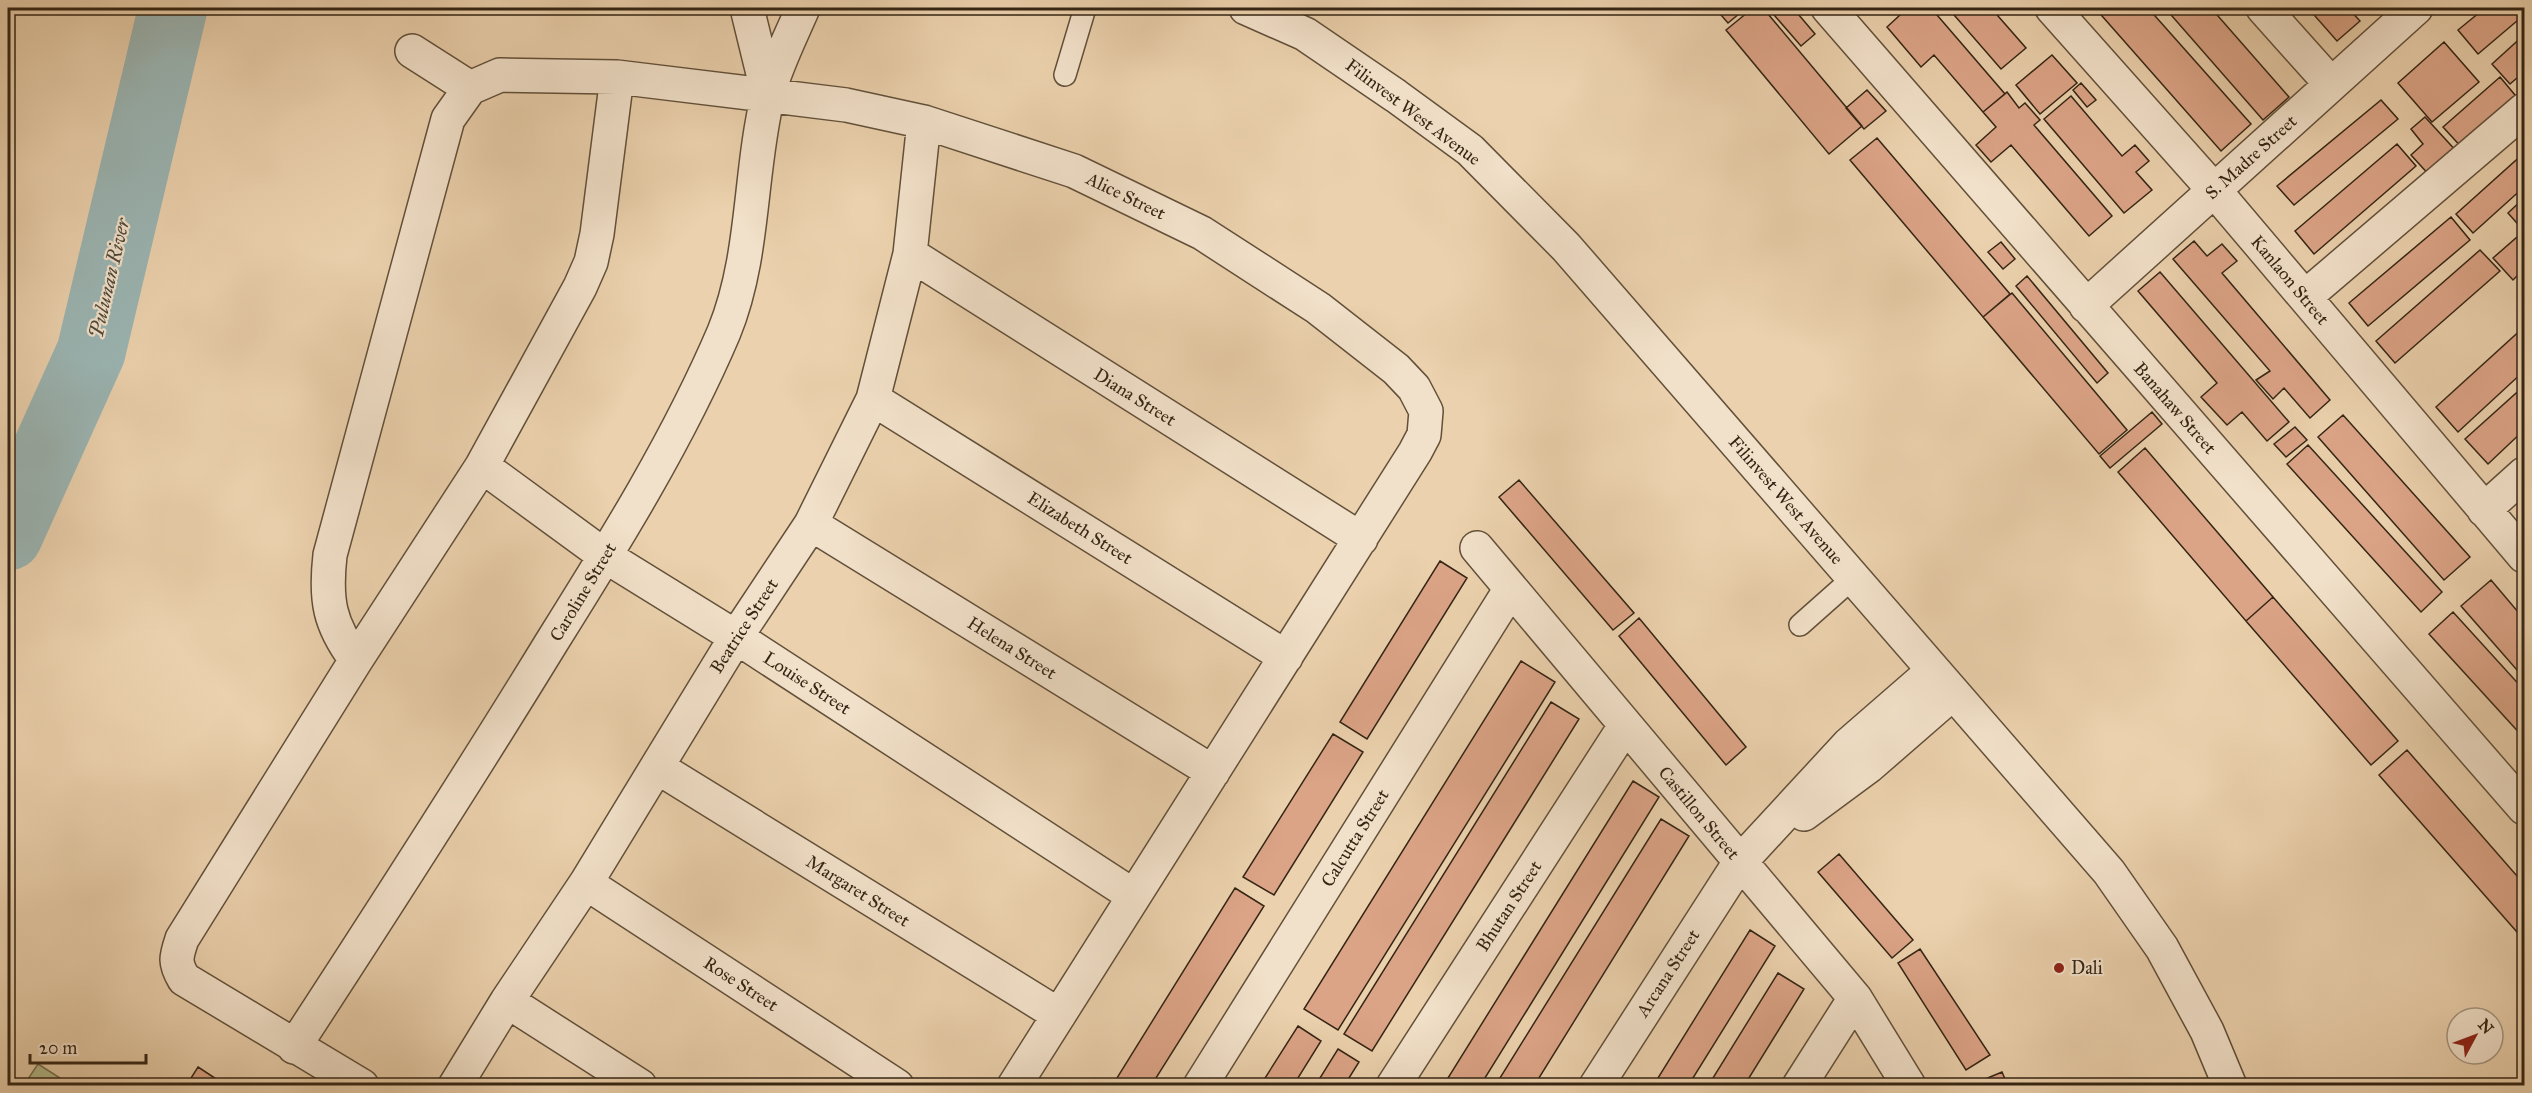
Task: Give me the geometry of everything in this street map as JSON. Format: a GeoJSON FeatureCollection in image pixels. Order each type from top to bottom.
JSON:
{"type":"FeatureCollection","features":[{"type":"Feature","properties":{"kind":"street"},"geometry":{"type":"LineString","coordinates":[[747,8],[768,94]]}},
{"type":"Feature","properties":{"kind":"street"},"geometry":{"type":"LineString","coordinates":[[768,94],[803,8]]}},
{"type":"Feature","properties":{"kind":"street","name":"Filinvest West Avenue"},"geometry":{"type":"LineString","coordinates":[[1246,8],[1305,34],[1470,150],[1566,247],[2109,872],[2162,948],[2207,1031],[2230,1086]]}},
{"type":"Feature","properties":{"kind":"street","name":"Banahaw Street"},"geometry":{"type":"LineString","coordinates":[[1828,8],[2524,808]]}},
{"type":"Feature","properties":{"kind":"street","name":"Kanlaon Street"},"geometry":{"type":"LineString","coordinates":[[2052,8],[2214,190],[2524,556]]}},
{"type":"Feature","properties":{"kind":"street"},"geometry":{"type":"LineString","coordinates":[[2263,8],[2331,84]]}},
{"type":"Feature","properties":{"kind":"street","name":"S. Madre Street"},"geometry":{"type":"LineString","coordinates":[[2086,306],[2416,8]]}},
{"type":"Feature","properties":{"kind":"street"},"geometry":{"type":"LineString","coordinates":[[356,660],[340,638],[330,609],[327,584],[330,555],[448,119],[470,88],[412,51]]}},
{"type":"Feature","properties":{"kind":"street","name":"Alice Street"},"geometry":{"type":"LineString","coordinates":[[470,88],[500,75],[617,77],[846,105],[924,122],[1074,171],[1202,233],[1318,308],[1396,369],[1414,388],[1426,411],[1424,435],[1415,453],[1361,539]]}},
{"type":"Feature","properties":{"kind":"street"},"geometry":{"type":"LineString","coordinates":[[362,1086],[184,980],[176,966],[177,953],[182,939],[356,660],[482,466],[580,287],[591,262],[597,234],[617,77]]}},
{"type":"Feature","properties":{"kind":"street","name":"Caroline Street"},"geometry":{"type":"LineString","coordinates":[[294,1047],[467,781],[605,556],[673,436],[725,330],[739,284],[747,244],[768,94]]}},
{"type":"Feature","properties":{"kind":"street"},"geometry":{"type":"LineString","coordinates":[[2305,297],[2524,110]]}},
{"type":"Feature","properties":{"kind":"street","name":"Beatrice Street"},"geometry":{"type":"LineString","coordinates":[[455,1086],[507,1001],[586,883],[736,637],[811,524],[873,399],[909,254],[924,122]]}},
{"type":"Feature","properties":{"kind":"street","name":"Diana Street"},"geometry":{"type":"LineString","coordinates":[[909,254],[1361,539]]}},
{"type":"Feature","properties":{"kind":"street","name":"Elizabeth Street"},"geometry":{"type":"LineString","coordinates":[[873,399],[1286,657]]}},
{"type":"Feature","properties":{"kind":"street","name":"Louise Street"},"geometry":{"type":"LineString","coordinates":[[482,466],[605,556],[736,637],[1134,896]]}},
{"type":"Feature","properties":{"kind":"street"},"geometry":{"type":"LineString","coordinates":[[2484,510],[2524,474]]}},
{"type":"Feature","properties":{"kind":"street","name":"Helena Street"},"geometry":{"type":"LineString","coordinates":[[811,524],[1213,772]]}},
{"type":"Feature","properties":{"kind":"street"},"geometry":{"type":"LineString","coordinates":[[1014,1086],[1361,539]]}},
{"type":"Feature","properties":{"kind":"street","name":"Castillon Street"},"geometry":{"type":"LineString","coordinates":[[1478,548],[1510,590],[1855,998],[1909,1086]]}},
{"type":"Feature","properties":{"kind":"street","name":"Calcutta Street"},"geometry":{"type":"LineString","coordinates":[[1200,1086],[1510,590]]}},
{"type":"Feature","properties":{"kind":"street"},"geometry":{"type":"LineString","coordinates":[[1740,862],[1869,766],[1943,682]]}},
{"type":"Feature","properties":{"kind":"street","name":"Bhutan Street"},"geometry":{"type":"LineString","coordinates":[[1393,1086],[1625,726]]}},
{"type":"Feature","properties":{"kind":"street","name":"Margaret Street"},"geometry":{"type":"LineString","coordinates":[[657,767],[1059,1015]]}},
{"type":"Feature","properties":{"kind":"street","name":"Arcana Street"},"geometry":{"type":"LineString","coordinates":[[1596,1086],[1740,862]]}},
{"type":"Feature","properties":{"kind":"street","name":"Rose Street"},"geometry":{"type":"LineString","coordinates":[[586,883],[897,1086]]}},
{"type":"Feature","properties":{"kind":"street"},"geometry":{"type":"LineString","coordinates":[[1799,1086],[1855,998]]}},
{"type":"Feature","properties":{"kind":"street"},"geometry":{"type":"LineString","coordinates":[[507,1001],[640,1086]]}},
{"type":"Feature","properties":{"kind":"lane"},"geometry":{"type":"LineString","coordinates":[[1065,75],[1085,8]]}},
{"type":"Feature","properties":{"kind":"lane"},"geometry":{"type":"LineString","coordinates":[[1800,625],[1853,578]]}},
{"type":"Feature","properties":{"kind":"green space"},"geometry":{"type":"Polygon","coordinates":[[[38,1064],[71,1085],[24,1085],[38,1064]]]}},
{"type":"Feature","properties":{"kind":"building"},"geometry":{"type":"Polygon","coordinates":[[[1715,8],[1746,8],[1728,23],[1715,8]]]}},
{"type":"Feature","properties":{"kind":"building"},"geometry":{"type":"Polygon","coordinates":[[[1753,8],[1763,8],[1862,126],[1829,154],[1726,30],[1753,8]]]}},
{"type":"Feature","properties":{"kind":"building"},"geometry":{"type":"Polygon","coordinates":[[[1768,8],[1793,8],[1815,34],[1801,46],[1768,8]]]}},
{"type":"Feature","properties":{"kind":"building"},"geometry":{"type":"Polygon","coordinates":[[[1893,8],[1931,8],[2005,94],[1983,112],[1934,55],[1921,67],[1887,27],[1900,15],[1893,8]]]}},
{"type":"Feature","properties":{"kind":"building"},"geometry":{"type":"Polygon","coordinates":[[[1948,8],[1991,8],[2026,48],[2001,69],[1948,8]]]}},
{"type":"Feature","properties":{"kind":"building"},"geometry":{"type":"Polygon","coordinates":[[[2095,8],[2148,8],[2251,124],[2221,151],[2095,8]]]}},
{"type":"Feature","properties":{"kind":"building"},"geometry":{"type":"Polygon","coordinates":[[[2165,8],[2211,8],[2289,97],[2263,120],[2165,8]]]}},
{"type":"Feature","properties":{"kind":"building"},"geometry":{"type":"Polygon","coordinates":[[[2308,8],[2348,8],[2360,21],[2337,41],[2308,8]]]}},
{"type":"Feature","properties":{"kind":"building"},"geometry":{"type":"Polygon","coordinates":[[[2485,8],[2524,8],[2524,15],[2478,54],[2458,30],[2485,8]]]}},
{"type":"Feature","properties":{"kind":"building"},"geometry":{"type":"Polygon","coordinates":[[[2524,35],[2524,72],[2510,84],[2492,64],[2524,35]]]}},
{"type":"Feature","properties":{"kind":"building"},"geometry":{"type":"Polygon","coordinates":[[[2444,42],[2479,82],[2432,122],[2398,83],[2444,42]]]}},
{"type":"Feature","properties":{"kind":"building"},"geometry":{"type":"Polygon","coordinates":[[[2052,55],[2077,83],[2040,114],[2016,85],[2052,55]]]}},
{"type":"Feature","properties":{"kind":"building"},"geometry":{"type":"Polygon","coordinates":[[[2500,77],[2520,101],[2464,150],[2443,127],[2500,77]]]}},
{"type":"Feature","properties":{"kind":"building"},"geometry":{"type":"Polygon","coordinates":[[[2081,83],[2096,100],[2087,107],[2073,90],[2081,83]]]}},
{"type":"Feature","properties":{"kind":"building"},"geometry":{"type":"Polygon","coordinates":[[[1867,90],[1886,111],[1864,129],[1846,108],[1867,90]]]}},
{"type":"Feature","properties":{"kind":"building"},"geometry":{"type":"Polygon","coordinates":[[[2007,92],[2019,108],[2025,103],[2040,120],[2034,125],[2112,216],[2089,236],[2011,145],[1991,162],[1976,145],[1996,127],[1983,112],[2007,92]]]}},
{"type":"Feature","properties":{"kind":"building"},"geometry":{"type":"Polygon","coordinates":[[[2071,96],[2122,156],[2135,145],[2149,161],[2136,172],[2152,190],[2124,213],[2044,119],[2071,96]]]}},
{"type":"Feature","properties":{"kind":"building"},"geometry":{"type":"Polygon","coordinates":[[[2381,100],[2398,119],[2294,205],[2277,186],[2381,100]]]}},
{"type":"Feature","properties":{"kind":"building"},"geometry":{"type":"Polygon","coordinates":[[[2425,117],[2458,153],[2431,177],[2411,155],[2423,144],[2411,129],[2425,117]]]}},
{"type":"Feature","properties":{"kind":"building"},"geometry":{"type":"Polygon","coordinates":[[[1877,138],[2010,294],[1983,317],[1850,160],[1877,138]]]}},
{"type":"Feature","properties":{"kind":"building"},"geometry":{"type":"Polygon","coordinates":[[[2397,144],[2416,166],[2314,254],[2295,231],[2397,144]]]}},
{"type":"Feature","properties":{"kind":"building"},"geometry":{"type":"Polygon","coordinates":[[[2524,153],[2524,187],[2473,233],[2456,214],[2524,153]]]}},
{"type":"Feature","properties":{"kind":"building"},"geometry":{"type":"Polygon","coordinates":[[[2524,198],[2524,229],[2523,230],[2508,213],[2524,198]]]}},
{"type":"Feature","properties":{"kind":"building"},"geometry":{"type":"Polygon","coordinates":[[[2451,217],[2470,240],[2368,326],[2349,303],[2451,217]]]}},
{"type":"Feature","properties":{"kind":"building"},"geometry":{"type":"Polygon","coordinates":[[[2524,231],[2524,269],[2513,280],[2493,258],[2524,231]]]}},
{"type":"Feature","properties":{"kind":"building"},"geometry":{"type":"Polygon","coordinates":[[[2194,241],[2207,256],[2222,244],[2237,261],[2222,273],[2330,400],[2310,418],[2284,388],[2273,399],[2256,380],[2270,371],[2173,259],[2194,241]]]}},
{"type":"Feature","properties":{"kind":"building"},"geometry":{"type":"Polygon","coordinates":[[[2001,242],[2015,259],[2003,269],[1988,252],[2001,242]]]}},
{"type":"Feature","properties":{"kind":"building"},"geometry":{"type":"Polygon","coordinates":[[[2480,250],[2500,271],[2395,363],[2376,341],[2480,250]]]}},
{"type":"Feature","properties":{"kind":"building"},"geometry":{"type":"Polygon","coordinates":[[[2160,272],[2289,422],[2267,441],[2242,412],[2227,425],[2201,397],[2217,383],[2138,291],[2160,272]]]}},
{"type":"Feature","properties":{"kind":"building"},"geometry":{"type":"Polygon","coordinates":[[[2027,276],[2108,373],[2097,383],[2016,286],[2027,276]]]}},
{"type":"Feature","properties":{"kind":"building"},"geometry":{"type":"Polygon","coordinates":[[[2012,293],[2127,430],[2099,454],[1983,317],[2012,293]]]}},
{"type":"Feature","properties":{"kind":"building"},"geometry":{"type":"Polygon","coordinates":[[[2524,327],[2524,371],[2458,432],[2436,407],[2524,327]]]}},
{"type":"Feature","properties":{"kind":"building"},"geometry":{"type":"Polygon","coordinates":[[[2524,386],[2524,430],[2488,464],[2465,439],[2524,386]]]}},
{"type":"Feature","properties":{"kind":"building"},"geometry":{"type":"Polygon","coordinates":[[[2152,412],[2162,424],[2110,468],[2100,456],[2152,412]]]}},
{"type":"Feature","properties":{"kind":"building"},"geometry":{"type":"Polygon","coordinates":[[[2343,415],[2470,557],[2444,580],[2318,437],[2343,415]]]}},
{"type":"Feature","properties":{"kind":"building"},"geometry":{"type":"Polygon","coordinates":[[[2295,427],[2307,440],[2286,457],[2274,444],[2295,427]]]}},
{"type":"Feature","properties":{"kind":"building"},"geometry":{"type":"Polygon","coordinates":[[[2308,445],[2442,592],[2421,612],[2287,464],[2308,445]]]}},
{"type":"Feature","properties":{"kind":"building"},"geometry":{"type":"Polygon","coordinates":[[[2145,448],[2273,597],[2246,621],[2118,472],[2145,448]]]}},
{"type":"Feature","properties":{"kind":"building"},"geometry":{"type":"Polygon","coordinates":[[[1519,480],[1634,613],[1613,630],[1499,497],[1519,480]]]}},
{"type":"Feature","properties":{"kind":"building"},"geometry":{"type":"Polygon","coordinates":[[[1440,561],[1467,578],[1367,739],[1340,722],[1440,561]]]}},
{"type":"Feature","properties":{"kind":"building"},"geometry":{"type":"Polygon","coordinates":[[[2491,580],[2524,619],[2524,678],[2461,606],[2491,580]]]}},
{"type":"Feature","properties":{"kind":"building"},"geometry":{"type":"Polygon","coordinates":[[[2273,597],[2398,741],[2371,765],[2246,621],[2273,597]]]}},
{"type":"Feature","properties":{"kind":"building"},"geometry":{"type":"Polygon","coordinates":[[[2453,612],[2524,690],[2524,738],[2429,634],[2453,612]]]}},
{"type":"Feature","properties":{"kind":"building"},"geometry":{"type":"Polygon","coordinates":[[[1639,618],[1746,747],[1726,765],[1619,636],[1639,618]]]}},
{"type":"Feature","properties":{"kind":"building"},"geometry":{"type":"Polygon","coordinates":[[[1521,661],[1555,682],[1338,1030],[1304,1009],[1521,661]]]}},
{"type":"Feature","properties":{"kind":"building"},"geometry":{"type":"Polygon","coordinates":[[[1551,702],[1579,719],[1372,1051],[1344,1034],[1551,702]]]}},
{"type":"Feature","properties":{"kind":"building"},"geometry":{"type":"Polygon","coordinates":[[[1333,734],[1363,752],[1274,895],[1243,877],[1333,734]]]}},
{"type":"Feature","properties":{"kind":"building"},"geometry":{"type":"Polygon","coordinates":[[[2407,750],[2524,884],[2524,940],[2379,775],[2407,750]]]}},
{"type":"Feature","properties":{"kind":"building"},"geometry":{"type":"Polygon","coordinates":[[[1633,781],[1659,797],[1480,1086],[1443,1086],[1633,781]]]}},
{"type":"Feature","properties":{"kind":"building"},"geometry":{"type":"Polygon","coordinates":[[[1661,819],[1689,836],[1534,1086],[1495,1086],[1661,819]]]}},
{"type":"Feature","properties":{"kind":"building"},"geometry":{"type":"Polygon","coordinates":[[[1839,854],[1913,940],[1892,958],[1818,872],[1839,854]]]}},
{"type":"Feature","properties":{"kind":"building"},"geometry":{"type":"Polygon","coordinates":[[[1235,888],[1264,906],[1151,1086],[1112,1086],[1235,888]]]}},
{"type":"Feature","properties":{"kind":"building"},"geometry":{"type":"Polygon","coordinates":[[[1750,930],[1775,946],[1688,1086],[1653,1086],[1750,930]]]}},
{"type":"Feature","properties":{"kind":"building"},"geometry":{"type":"Polygon","coordinates":[[[1920,949],[1990,1055],[1966,1070],[1898,963],[1920,949]]]}},
{"type":"Feature","properties":{"kind":"building"},"geometry":{"type":"Polygon","coordinates":[[[1778,973],[1804,989],[1744,1086],[1708,1086],[1778,973]]]}},
{"type":"Feature","properties":{"kind":"building"},"geometry":{"type":"Polygon","coordinates":[[[1298,1026],[1321,1041],[1293,1086],[1260,1086],[1298,1026]]]}},
{"type":"Feature","properties":{"kind":"building"},"geometry":{"type":"Polygon","coordinates":[[[1338,1049],[1359,1062],[1344,1086],[1315,1086],[1338,1049]]]}},
{"type":"Feature","properties":{"kind":"building"},"geometry":{"type":"Polygon","coordinates":[[[198,1067],[227,1086],[186,1086],[198,1067]]]}},
{"type":"Feature","properties":{"kind":"building"},"geometry":{"type":"Polygon","coordinates":[[[2002,1072],[2008,1086],[1979,1086],[1978,1082],[2002,1072]]]}},
{"type":"Feature","properties":{"kind":"waterway","name":"Pulunan River"},"geometry":{"type":"LineString","coordinates":[[8,536],[91,352],[173,8]]}},
{"type":"Feature","properties":{"kind":"place","name":"Dali"},"geometry":{"type":"Point","coordinates":[2059,968]}}]}
